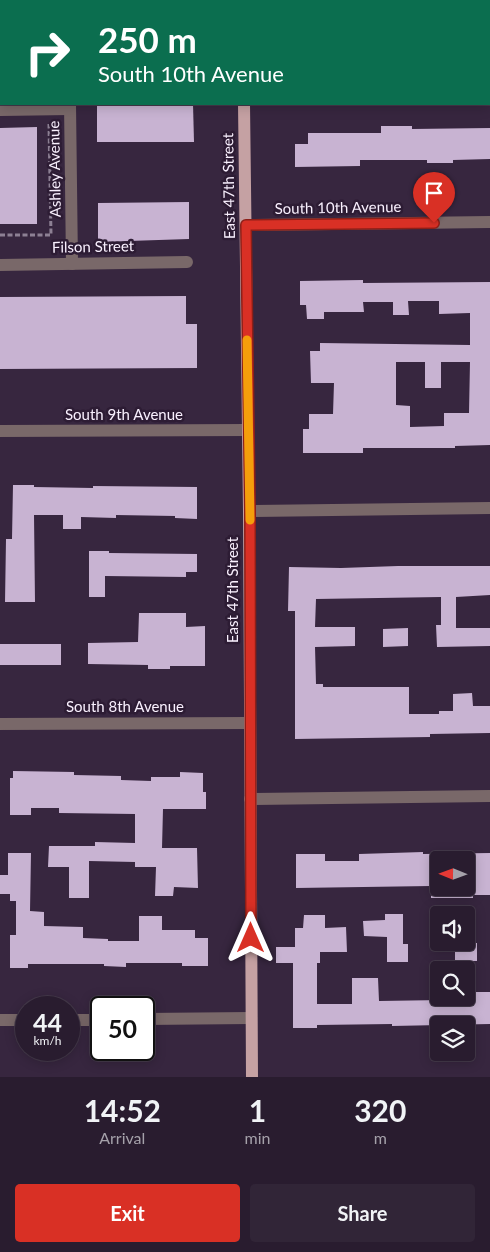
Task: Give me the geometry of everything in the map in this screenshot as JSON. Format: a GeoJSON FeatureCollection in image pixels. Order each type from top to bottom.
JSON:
{"type":"FeatureCollection","features":[{"type":"Feature","properties":{"kind":"main road","name":"East 47th Street"},"geometry":{"type":"LineString","coordinates":[[244,105],[250,511],[249,723],[252,1077]]}},
{"type":"Feature","properties":{"kind":"street"},"geometry":{"type":"LineString","coordinates":[[0,110],[49,110],[70,106]]}},
{"type":"Feature","properties":{"kind":"street","name":"Ashley Avenue"},"geometry":{"type":"LineString","coordinates":[[70,106],[72,264]]}},
{"type":"Feature","properties":{"kind":"street","name":"South 10th Avenue"},"geometry":{"type":"LineString","coordinates":[[246,225],[490,222]]}},
{"type":"Feature","properties":{"kind":"street","name":"Filson Street"},"geometry":{"type":"LineString","coordinates":[[0,265],[187,262]]}},
{"type":"Feature","properties":{"kind":"street","name":"South 9th Avenue"},"geometry":{"type":"LineString","coordinates":[[0,431],[248,430]]}},
{"type":"Feature","properties":{"kind":"street"},"geometry":{"type":"LineString","coordinates":[[250,511],[490,508]]}},
{"type":"Feature","properties":{"kind":"street","name":"South 8th Avenue"},"geometry":{"type":"LineString","coordinates":[[0,724],[249,723]]}},
{"type":"Feature","properties":{"kind":"street"},"geometry":{"type":"LineString","coordinates":[[250,799],[490,796]]}},
{"type":"Feature","properties":{"kind":"street"},"geometry":{"type":"LineString","coordinates":[[155,1019],[251,1018]]}},
{"type":"Feature","properties":{"kind":"street"},"geometry":{"type":"LineString","coordinates":[[0,1020],[15,1020]]}},
{"type":"Feature","properties":{"kind":"path"},"geometry":{"type":"LineString","coordinates":[[0,235],[50,235],[49,110]]}},
{"type":"Feature","properties":{"kind":"building"},"geometry":{"type":"Polygon","coordinates":[[[97,105],[193,105],[194,142],[97,142],[97,105]]]}},
{"type":"Feature","properties":{"kind":"building"},"geometry":{"type":"Polygon","coordinates":[[[381,126],[412,126],[412,129],[490,128],[490,159],[453,160],[453,163],[427,163],[427,160],[360,160],[360,166],[295,167],[295,144],[308,144],[308,133],[381,133],[381,126]]]}},
{"type":"Feature","properties":{"kind":"building"},"geometry":{"type":"Polygon","coordinates":[[[37,127],[37,224],[0,224],[0,128],[37,127]]]}},
{"type":"Feature","properties":{"kind":"building"},"geometry":{"type":"Polygon","coordinates":[[[189,202],[189,239],[98,242],[98,203],[189,202]]]}},
{"type":"Feature","properties":{"kind":"building"},"geometry":{"type":"Polygon","coordinates":[[[363,280],[363,283],[490,282],[490,445],[455,446],[455,448],[363,448],[363,453],[303,453],[303,429],[309,429],[309,414],[333,414],[334,383],[311,383],[310,351],[320,351],[320,343],[470,345],[470,313],[439,314],[439,301],[408,301],[409,315],[393,315],[393,302],[363,302],[364,312],[324,312],[324,319],[307,319],[306,305],[300,305],[300,281],[363,280]],[[396,362],[396,405],[410,406],[410,427],[444,426],[444,413],[469,413],[470,362],[441,362],[441,388],[425,388],[425,362],[396,362]]]}},
{"type":"Feature","properties":{"kind":"building"},"geometry":{"type":"Polygon","coordinates":[[[186,296],[186,324],[197,324],[197,368],[0,369],[0,297],[186,296]]]}},
{"type":"Feature","properties":{"kind":"building"},"geometry":{"type":"Polygon","coordinates":[[[13,485],[93,488],[93,486],[197,487],[197,519],[175,518],[175,516],[116,515],[116,518],[81,517],[81,529],[63,529],[63,515],[34,515],[35,602],[5,602],[6,539],[12,539],[13,485]]]}},
{"type":"Feature","properties":{"kind":"building"},"geometry":{"type":"Polygon","coordinates":[[[89,551],[197,554],[197,572],[186,572],[186,577],[105,576],[105,597],[89,597],[89,551]]]}},
{"type":"Feature","properties":{"kind":"building"},"geometry":{"type":"Polygon","coordinates":[[[490,566],[490,595],[456,597],[456,628],[490,628],[490,646],[437,647],[436,625],[441,625],[441,597],[316,599],[315,627],[355,627],[355,646],[315,647],[316,684],[323,684],[323,687],[409,687],[409,714],[439,714],[439,711],[453,711],[453,694],[472,693],[473,706],[490,706],[490,733],[430,734],[430,737],[295,739],[295,611],[288,611],[289,567],[490,566]]]}},
{"type":"Feature","properties":{"kind":"building"},"geometry":{"type":"Polygon","coordinates":[[[139,613],[186,613],[186,627],[205,626],[205,666],[170,666],[170,669],[148,669],[148,665],[88,664],[88,643],[138,642],[139,613]]]}},
{"type":"Feature","properties":{"kind":"building"},"geometry":{"type":"Polygon","coordinates":[[[408,628],[408,646],[383,647],[383,629],[408,628]]]}},
{"type":"Feature","properties":{"kind":"building"},"geometry":{"type":"Polygon","coordinates":[[[0,644],[61,644],[61,665],[0,665],[0,644]]]}},
{"type":"Feature","properties":{"kind":"building"},"geometry":{"type":"Polygon","coordinates":[[[13,771],[74,772],[74,775],[121,776],[121,780],[151,781],[151,777],[180,777],[180,772],[203,773],[203,792],[206,792],[206,809],[163,809],[162,848],[197,848],[198,888],[174,887],[173,896],[155,896],[156,867],[135,867],[135,862],[89,861],[89,898],[69,898],[69,867],[48,867],[49,846],[95,846],[95,842],[135,843],[135,814],[59,813],[59,808],[31,808],[31,815],[10,815],[10,778],[13,778],[13,771]]]}},
{"type":"Feature","properties":{"kind":"building"},"geometry":{"type":"Polygon","coordinates":[[[423,852],[423,854],[430,854],[430,886],[296,888],[296,854],[325,854],[325,861],[359,861],[359,854],[423,852]]]}},
{"type":"Feature","properties":{"kind":"building"},"geometry":{"type":"Polygon","coordinates":[[[8,853],[31,853],[30,911],[44,912],[44,926],[83,927],[83,938],[108,939],[108,941],[139,941],[139,916],[162,916],[162,930],[195,930],[195,938],[208,938],[208,966],[182,966],[182,963],[126,963],[126,967],[104,966],[104,964],[28,964],[28,968],[10,968],[10,935],[16,935],[16,901],[10,901],[10,894],[0,894],[0,875],[8,875],[8,853]]]}},
{"type":"Feature","properties":{"kind":"building"},"geometry":{"type":"Polygon","coordinates":[[[475,853],[490,853],[490,895],[475,895],[475,853]]]}},
{"type":"Feature","properties":{"kind":"building"},"geometry":{"type":"Polygon","coordinates":[[[431,896],[473,896],[473,898],[431,898],[431,896]]]}},
{"type":"Feature","properties":{"kind":"building"},"geometry":{"type":"Polygon","coordinates":[[[385,914],[403,914],[403,944],[408,944],[408,962],[387,962],[387,937],[364,936],[363,921],[385,920],[385,914]]]}},
{"type":"Feature","properties":{"kind":"building"},"geometry":{"type":"Polygon","coordinates":[[[304,915],[325,915],[325,928],[346,927],[347,952],[320,952],[320,963],[317,963],[317,1004],[352,1004],[352,978],[378,978],[379,1001],[430,1000],[430,1006],[475,1006],[475,992],[490,992],[490,1024],[475,1024],[475,1016],[430,1016],[430,1025],[317,1025],[317,1028],[293,1028],[293,963],[276,963],[276,947],[295,947],[295,928],[303,928],[304,915]]]}},
{"type":"Feature","properties":{"kind":"building"},"geometry":{"type":"Polygon","coordinates":[[[475,943],[477,943],[477,961],[455,961],[455,951],[475,951],[475,943]]]}},
{"type":"Feature","properties":{"kind":"slow traffic"},"geometry":{"type":"LineString","coordinates":[[247,340],[250,520]]}},
{"type":"Feature","properties":{"kind":"route"},"geometry":{"type":"LineString","coordinates":[[251,938],[250,511],[246,225],[434,223]]}}]}
